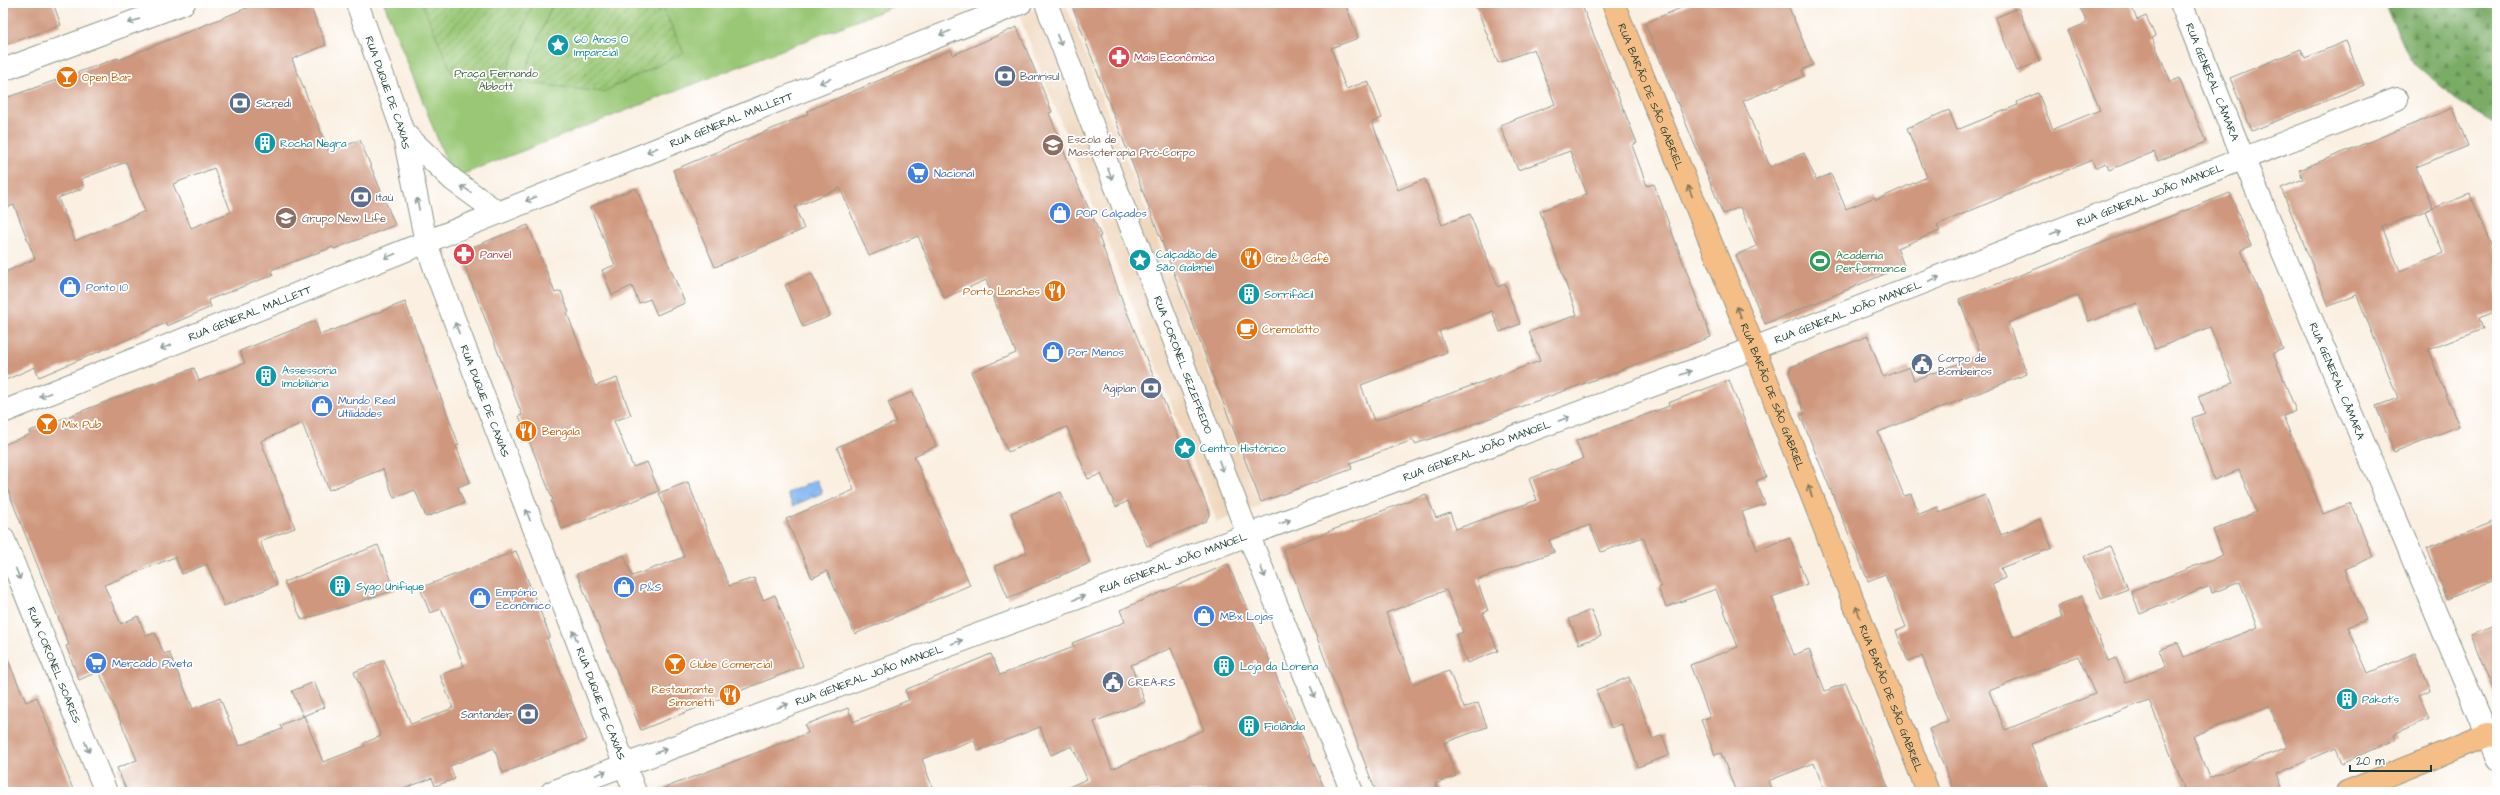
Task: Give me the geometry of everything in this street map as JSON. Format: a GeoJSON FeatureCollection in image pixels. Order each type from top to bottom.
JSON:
{"type":"FeatureCollection","features":[{"type":"Feature","properties":{"kind":"main road","name":"RUA BARÃO DE SÃO GABRIEL"},"geometry":{"type":"LineString","coordinates":[[1614,3],[1754,348],[1928,792]]}},
{"type":"Feature","properties":{"kind":"main road"},"geometry":{"type":"LineString","coordinates":[[2347,792],[2492,736]]}},
{"type":"Feature","properties":{"kind":"street"},"geometry":{"type":"LineString","coordinates":[[3,70],[184,3]]}},
{"type":"Feature","properties":{"kind":"street","name":"RUA DUQUE DE CAXIAS"},"geometry":{"type":"LineString","coordinates":[[357,3],[403,132],[426,242],[436,272],[635,792]]}},
{"type":"Feature","properties":{"kind":"street"},"geometry":{"type":"LineString","coordinates":[[966,25],[974,3]]}},
{"type":"Feature","properties":{"kind":"street","name":"RUA GENERAL MALLETT"},"geometry":{"type":"LineString","coordinates":[[3,412],[497,212],[1021,3]]}},
{"type":"Feature","properties":{"kind":"street","name":"RUA CORONEL SEZEFREDO"},"geometry":{"type":"LineString","coordinates":[[1046,3],[1248,536],[1352,792]]}},
{"type":"Feature","properties":{"kind":"street","name":"RUA GENERAL CÂMARA"},"geometry":{"type":"LineString","coordinates":[[2181,3],[2244,160],[2492,736],[2497,758]]}},
{"type":"Feature","properties":{"kind":"street","name":"RUA GENERAL JOÃO MANOEL"},"geometry":{"type":"LineString","coordinates":[[552,792],[624,764],[1248,536],[1754,348],[2244,160],[2397,99]]}},
{"type":"Feature","properties":{"kind":"street"},"geometry":{"type":"LineString","coordinates":[[403,132],[453,180],[497,212]]}},
{"type":"Feature","properties":{"kind":"street","name":"RUA CORONEL SOARES"},"geometry":{"type":"LineString","coordinates":[[3,538],[106,792]]}},
{"type":"Feature","properties":{"kind":"shaded area","name":"Calçadão de São Gabriel"},"geometry":{"type":"Polygon","coordinates":[[[1051,3],[1065,3],[1261,505],[1217,522],[1019,15],[1051,3]]]}},
{"type":"Feature","properties":{"kind":"green space","name":"Praça Fernando Abbott"},"geometry":{"type":"Polygon","coordinates":[[[384,3],[902,3],[453,178],[384,3]]]}},
{"type":"Feature","properties":{"kind":"green space"},"geometry":{"type":"Polygon","coordinates":[[[422,3],[533,3],[504,79],[452,73],[422,3]]]}},
{"type":"Feature","properties":{"kind":"green space"},"geometry":{"type":"Polygon","coordinates":[[[553,3],[661,3],[684,53],[603,92],[521,82],[553,3]]]}},
{"type":"Feature","properties":{"kind":"green space"},"geometry":{"type":"Polygon","coordinates":[[[2384,3],[2497,3],[2497,124],[2461,103],[2411,61],[2384,3]]]}},
{"type":"Feature","properties":{"kind":"water"},"geometry":{"type":"Polygon","coordinates":[[[817,480],[822,493],[793,506],[787,493],[817,480]]]}},
{"type":"Feature","properties":{"kind":"building"},"geometry":{"type":"Polygon","coordinates":[[[3,3],[53,3],[61,25],[3,46],[3,3]]]}},
{"type":"Feature","properties":{"kind":"building"},"geometry":{"type":"Polygon","coordinates":[[[259,3],[309,3],[326,45],[292,59],[329,152],[360,140],[395,225],[334,249],[333,247],[271,270],[273,275],[208,300],[211,307],[167,326],[166,323],[39,377],[35,367],[3,381],[3,273],[35,259],[14,205],[3,209],[3,99],[118,58],[119,60],[259,3]],[[126,162],[81,179],[84,188],[58,198],[75,241],[145,211],[126,162]],[[214,168],[173,184],[191,228],[231,212],[214,168]]]}},
{"type":"Feature","properties":{"kind":"building"},"geometry":{"type":"Polygon","coordinates":[[[1086,3],[1345,3],[1358,38],[1331,48],[1346,89],[1368,81],[1382,118],[1372,122],[1398,190],[1425,179],[1442,225],[1470,214],[1498,287],[1505,284],[1520,324],[1500,332],[1492,311],[1439,331],[1447,352],[1361,385],[1374,421],[1540,361],[1529,332],[1577,315],[1540,211],[1587,194],[1570,151],[1518,170],[1500,125],[1555,104],[1534,49],[1498,63],[1475,3],[1581,3],[1637,143],[1632,145],[1647,186],[1654,184],[1711,337],[1460,429],[1415,444],[1413,440],[1350,463],[1352,469],[1261,502],[1073,8],[1086,3]]]}},
{"type":"Feature","properties":{"kind":"building"},"geometry":{"type":"Polygon","coordinates":[[[1693,3],[1787,3],[1813,65],[1802,70],[1804,76],[1743,101],[1770,167],[1804,153],[1816,180],[1831,174],[1846,209],[1875,197],[1876,200],[1927,177],[1907,128],[1949,110],[1957,130],[2018,105],[2017,102],[2038,93],[2053,129],[2100,110],[2067,31],[2087,23],[2078,3],[2130,3],[2137,20],[2146,16],[2155,36],[2152,38],[2171,82],[2179,78],[2206,142],[2158,161],[2154,152],[2109,170],[2106,163],[2095,168],[2092,160],[2031,185],[1937,225],[1940,231],[1897,248],[1904,266],[1765,324],[1736,255],[1757,246],[1740,207],[1723,214],[1645,23],[1693,3]]]}},
{"type":"Feature","properties":{"kind":"building"},"geometry":{"type":"Polygon","coordinates":[[[2018,8],[2040,61],[2017,71],[1995,18],[2018,8]]]}},
{"type":"Feature","properties":{"kind":"building"},"geometry":{"type":"Polygon","coordinates":[[[1017,27],[1052,112],[1049,113],[1071,169],[1101,236],[1099,237],[1124,305],[1210,513],[1206,521],[1147,546],[1128,501],[1116,507],[1101,474],[1088,479],[1067,427],[1008,452],[971,372],[1016,353],[986,280],[944,298],[918,236],[869,256],[840,188],[795,207],[804,229],[715,267],[673,170],[808,114],[807,111],[951,50],[953,55],[1017,27]]]}},
{"type":"Feature","properties":{"kind":"building"},"geometry":{"type":"Polygon","coordinates":[[[2346,41],[2364,85],[2252,131],[2230,78],[2301,49],[2305,58],[2346,41]]]}},
{"type":"Feature","properties":{"kind":"building"},"geometry":{"type":"Polygon","coordinates":[[[2453,108],[2468,146],[2416,167],[2433,208],[2382,227],[2400,271],[2443,253],[2426,211],[2470,194],[2497,260],[2497,311],[2479,318],[2483,329],[2428,350],[2459,426],[2394,452],[2376,406],[2398,398],[2357,295],[2329,306],[2281,188],[2303,179],[2299,170],[2453,108]]]}},
{"type":"Feature","properties":{"kind":"building"},"geometry":{"type":"Polygon","coordinates":[[[636,188],[685,303],[657,315],[650,299],[639,303],[632,286],[612,295],[602,270],[615,265],[590,207],[636,188]]]}},
{"type":"Feature","properties":{"kind":"building"},"geometry":{"type":"Polygon","coordinates":[[[2230,193],[2251,246],[2241,250],[2283,349],[2273,353],[2296,411],[2283,416],[2323,514],[2351,503],[2373,557],[2345,569],[2366,620],[2348,627],[2368,673],[2415,653],[2431,690],[2419,695],[2429,719],[2394,734],[2396,739],[2342,763],[2336,748],[2277,774],[2282,786],[2267,792],[2178,792],[2184,788],[2149,700],[2031,744],[2050,792],[1954,792],[1929,729],[1948,721],[1922,656],[1908,661],[1896,631],[1906,627],[1885,574],[1868,581],[1800,415],[1805,414],[1789,373],[1791,367],[1868,336],[1883,377],[1909,367],[1914,380],[1981,355],[1959,299],[2230,193]],[[2078,295],[2008,323],[2027,374],[1878,432],[1904,496],[1911,494],[1919,514],[1938,507],[1940,513],[1985,495],[2001,535],[2040,519],[2052,548],[2001,568],[2005,578],[1992,584],[2013,637],[2062,618],[2058,606],[2082,596],[2108,661],[2116,658],[2126,682],[2166,667],[2159,650],[2178,643],[2184,657],[2258,627],[2240,582],[2212,593],[2210,586],[2140,614],[2131,591],[2223,555],[2213,530],[2256,512],[2239,470],[2214,480],[2192,418],[2205,413],[2198,396],[2233,383],[2210,327],[2155,349],[2137,303],[2089,322],[2078,295]],[[2078,656],[1989,691],[2005,730],[2095,694],[2078,656]],[[2269,706],[2193,736],[2209,778],[2287,747],[2269,706]]]}},
{"type":"Feature","properties":{"kind":"building"},"geometry":{"type":"Polygon","coordinates":[[[528,225],[555,293],[561,291],[569,312],[567,313],[595,386],[617,378],[631,415],[614,421],[633,467],[647,462],[659,491],[562,529],[551,501],[553,500],[519,416],[522,415],[463,261],[465,251],[470,248],[528,225]]]}},
{"type":"Feature","properties":{"kind":"building"},"geometry":{"type":"Polygon","coordinates":[[[812,274],[830,316],[803,327],[785,285],[812,274]]]}},
{"type":"Feature","properties":{"kind":"building"},"geometry":{"type":"Polygon","coordinates":[[[405,302],[459,445],[456,446],[470,482],[458,487],[464,503],[426,517],[415,490],[394,498],[383,469],[329,490],[302,423],[261,441],[295,528],[260,541],[277,585],[224,606],[207,564],[182,574],[175,557],[104,585],[121,624],[138,616],[146,636],[155,633],[164,654],[169,652],[193,709],[220,698],[239,746],[282,729],[280,725],[304,716],[323,762],[365,746],[364,743],[381,736],[354,672],[384,660],[411,724],[453,708],[440,675],[464,666],[441,609],[430,613],[420,588],[516,551],[550,636],[547,638],[587,740],[503,773],[494,748],[450,766],[455,779],[435,786],[432,778],[395,792],[127,792],[117,768],[137,760],[99,671],[79,680],[66,646],[69,645],[3,478],[3,445],[31,434],[30,431],[194,368],[199,381],[245,363],[240,351],[315,321],[320,335],[405,302]]]}},
{"type":"Feature","properties":{"kind":"building"},"geometry":{"type":"Polygon","coordinates":[[[1729,380],[1766,477],[1756,481],[1765,504],[1742,512],[1757,550],[1790,538],[1807,584],[1772,597],[1794,655],[1809,649],[1825,691],[1846,683],[1890,792],[1825,792],[1814,763],[1768,781],[1772,792],[1736,792],[1721,753],[1715,755],[1701,720],[1710,717],[1690,665],[1738,647],[1716,589],[1666,607],[1658,588],[1661,586],[1643,537],[1601,552],[1590,525],[1549,540],[1554,552],[1477,580],[1488,611],[1483,613],[1498,651],[1467,663],[1456,635],[1463,632],[1446,590],[1386,613],[1413,684],[1449,671],[1464,708],[1478,703],[1487,727],[1444,743],[1456,776],[1435,784],[1438,792],[1376,792],[1283,549],[1426,494],[1436,518],[1450,513],[1456,529],[1537,500],[1529,479],[1583,459],[1576,441],[1669,406],[1668,403],[1729,380]]]}},
{"type":"Feature","properties":{"kind":"building"},"geometry":{"type":"Polygon","coordinates":[[[913,392],[936,446],[914,456],[970,585],[855,634],[827,571],[812,578],[786,519],[854,490],[837,447],[896,422],[888,402],[913,392]]]}},
{"type":"Feature","properties":{"kind":"building"},"geometry":{"type":"Polygon","coordinates":[[[688,482],[729,586],[754,578],[763,600],[775,595],[803,666],[641,730],[577,574],[624,555],[632,576],[684,557],[659,493],[688,482]]]}},
{"type":"Feature","properties":{"kind":"building"},"geometry":{"type":"Polygon","coordinates":[[[1061,492],[1090,563],[1008,598],[995,566],[1027,553],[1011,513],[1061,492]]]}},
{"type":"Feature","properties":{"kind":"building"},"geometry":{"type":"Polygon","coordinates":[[[2497,520],[2497,579],[2447,599],[2427,548],[2497,520]]]}},
{"type":"Feature","properties":{"kind":"building","name":"Sygo Unifique"},"geometry":{"type":"Polygon","coordinates":[[[378,545],[395,590],[302,620],[284,582],[378,545]]]}},
{"type":"Feature","properties":{"kind":"building"},"geometry":{"type":"Polygon","coordinates":[[[2110,546],[2128,589],[2101,599],[2084,556],[2110,546]]]}},
{"type":"Feature","properties":{"kind":"building"},"geometry":{"type":"Polygon","coordinates":[[[1228,564],[1326,792],[1057,792],[1087,779],[1072,746],[1051,755],[1040,727],[978,751],[974,740],[922,759],[934,792],[659,792],[659,790],[808,733],[805,725],[848,708],[853,722],[909,700],[905,690],[991,654],[1000,675],[1074,647],[1072,643],[1125,622],[1120,610],[1228,564]],[[1171,648],[1131,665],[1145,702],[1094,722],[1112,769],[1204,730],[1171,648]]]}},
{"type":"Feature","properties":{"kind":"building"},"geometry":{"type":"Polygon","coordinates":[[[1591,610],[1601,636],[1579,644],[1569,619],[1591,610]]]}},
{"type":"Feature","properties":{"kind":"building"},"geometry":{"type":"Polygon","coordinates":[[[2497,625],[2497,696],[2496,697],[2471,635],[2497,625]]]}},
{"type":"Feature","properties":{"kind":"building"},"geometry":{"type":"Polygon","coordinates":[[[3,649],[26,702],[37,697],[74,792],[3,792],[3,649]]]}},
{"type":"Feature","properties":{"kind":"building"},"geometry":{"type":"Polygon","coordinates":[[[1629,677],[1653,739],[1662,735],[1670,755],[1638,767],[1622,724],[1611,728],[1596,690],[1629,677]]]}},
{"type":"Feature","properties":{"kind":"building"},"geometry":{"type":"Polygon","coordinates":[[[314,682],[325,707],[303,716],[292,691],[314,682]]]}},
{"type":"Feature","properties":{"kind":"place","name":"60 Anos O Imparcial"},"geometry":{"type":"Point","coordinates":[558,45]}},
{"type":"Feature","properties":{"kind":"place","name":"Mais Econômica"},"geometry":{"type":"Point","coordinates":[1119,57]}},
{"type":"Feature","properties":{"kind":"place","name":"Banrisul"},"geometry":{"type":"Point","coordinates":[1005,76]}},
{"type":"Feature","properties":{"kind":"place","name":"Open Bar"},"geometry":{"type":"Point","coordinates":[67,77]}},
{"type":"Feature","properties":{"kind":"place","name":"Sicredi"},"geometry":{"type":"Point","coordinates":[240,103]}},
{"type":"Feature","properties":{"kind":"place","name":"Rocha Negra"},"geometry":{"type":"Point","coordinates":[265,143]}},
{"type":"Feature","properties":{"kind":"place","name":"Escola de Massoterapia Pró-Corpo"},"geometry":{"type":"Point","coordinates":[1053,145]}},
{"type":"Feature","properties":{"kind":"place","name":"Nacional"},"geometry":{"type":"Point","coordinates":[918,173]}},
{"type":"Feature","properties":{"kind":"place","name":"Itaú"},"geometry":{"type":"Point","coordinates":[361,197]}},
{"type":"Feature","properties":{"kind":"place","name":"POP Calçados"},"geometry":{"type":"Point","coordinates":[1060,213]}},
{"type":"Feature","properties":{"kind":"place","name":"Grupo New Life"},"geometry":{"type":"Point","coordinates":[286,218]}},
{"type":"Feature","properties":{"kind":"place","name":"Panvel"},"geometry":{"type":"Point","coordinates":[464,254]}},
{"type":"Feature","properties":{"kind":"place","name":"Cine & Café"},"geometry":{"type":"Point","coordinates":[1251,258]}},
{"type":"Feature","properties":{"kind":"place","name":"Calçadão de São Gabriel"},"geometry":{"type":"Point","coordinates":[1140,260]}},
{"type":"Feature","properties":{"kind":"place","name":"Academia Performance"},"geometry":{"type":"Point","coordinates":[1820,261]}},
{"type":"Feature","properties":{"kind":"place","name":"Ponto 10"},"geometry":{"type":"Point","coordinates":[70,287]}},
{"type":"Feature","properties":{"kind":"place","name":"Porto Lanches"},"geometry":{"type":"Point","coordinates":[1055,291]}},
{"type":"Feature","properties":{"kind":"place","name":"Sorrifácil"},"geometry":{"type":"Point","coordinates":[1249,294]}},
{"type":"Feature","properties":{"kind":"place","name":"Cremolatto"},"geometry":{"type":"Point","coordinates":[1247,329]}},
{"type":"Feature","properties":{"kind":"place","name":"Por Menos"},"geometry":{"type":"Point","coordinates":[1053,352]}},
{"type":"Feature","properties":{"kind":"place","name":"Corpo de Bombeiros"},"geometry":{"type":"Point","coordinates":[1922,364]}},
{"type":"Feature","properties":{"kind":"place","name":"Assessoria Imobiliária"},"geometry":{"type":"Point","coordinates":[266,376]}},
{"type":"Feature","properties":{"kind":"place","name":"Agiplan"},"geometry":{"type":"Point","coordinates":[1151,388]}},
{"type":"Feature","properties":{"kind":"place","name":"Mundo Real Utilidades"},"geometry":{"type":"Point","coordinates":[322,406]}},
{"type":"Feature","properties":{"kind":"place","name":"Mix Pub"},"geometry":{"type":"Point","coordinates":[47,424]}},
{"type":"Feature","properties":{"kind":"place","name":"Bengala"},"geometry":{"type":"Point","coordinates":[526,431]}},
{"type":"Feature","properties":{"kind":"place","name":"Centro Histórico"},"geometry":{"type":"Point","coordinates":[1185,448]}},
{"type":"Feature","properties":{"kind":"place","name":"Sygo Unifique"},"geometry":{"type":"Point","coordinates":[340,586]}},
{"type":"Feature","properties":{"kind":"place","name":"P&S"},"geometry":{"type":"Point","coordinates":[624,587]}},
{"type":"Feature","properties":{"kind":"place","name":"Empório Econômico"},"geometry":{"type":"Point","coordinates":[480,598]}},
{"type":"Feature","properties":{"kind":"place","name":"MBx Lojas"},"geometry":{"type":"Point","coordinates":[1204,616]}},
{"type":"Feature","properties":{"kind":"place","name":"Mercado Piveta"},"geometry":{"type":"Point","coordinates":[96,663]}},
{"type":"Feature","properties":{"kind":"place","name":"Clube Comercial"},"geometry":{"type":"Point","coordinates":[675,664]}},
{"type":"Feature","properties":{"kind":"place","name":"Loja da Lorena"},"geometry":{"type":"Point","coordinates":[1224,666]}},
{"type":"Feature","properties":{"kind":"place","name":"CREA-RS"},"geometry":{"type":"Point","coordinates":[1113,682]}},
{"type":"Feature","properties":{"kind":"place","name":"Restaurante Simonetti"},"geometry":{"type":"Point","coordinates":[730,695]}},
{"type":"Feature","properties":{"kind":"place","name":"Pakot's"},"geometry":{"type":"Point","coordinates":[2347,699]}},
{"type":"Feature","properties":{"kind":"place","name":"Santander"},"geometry":{"type":"Point","coordinates":[528,714]}},
{"type":"Feature","properties":{"kind":"place","name":"Fiolândia"},"geometry":{"type":"Point","coordinates":[1249,726]}}]}
